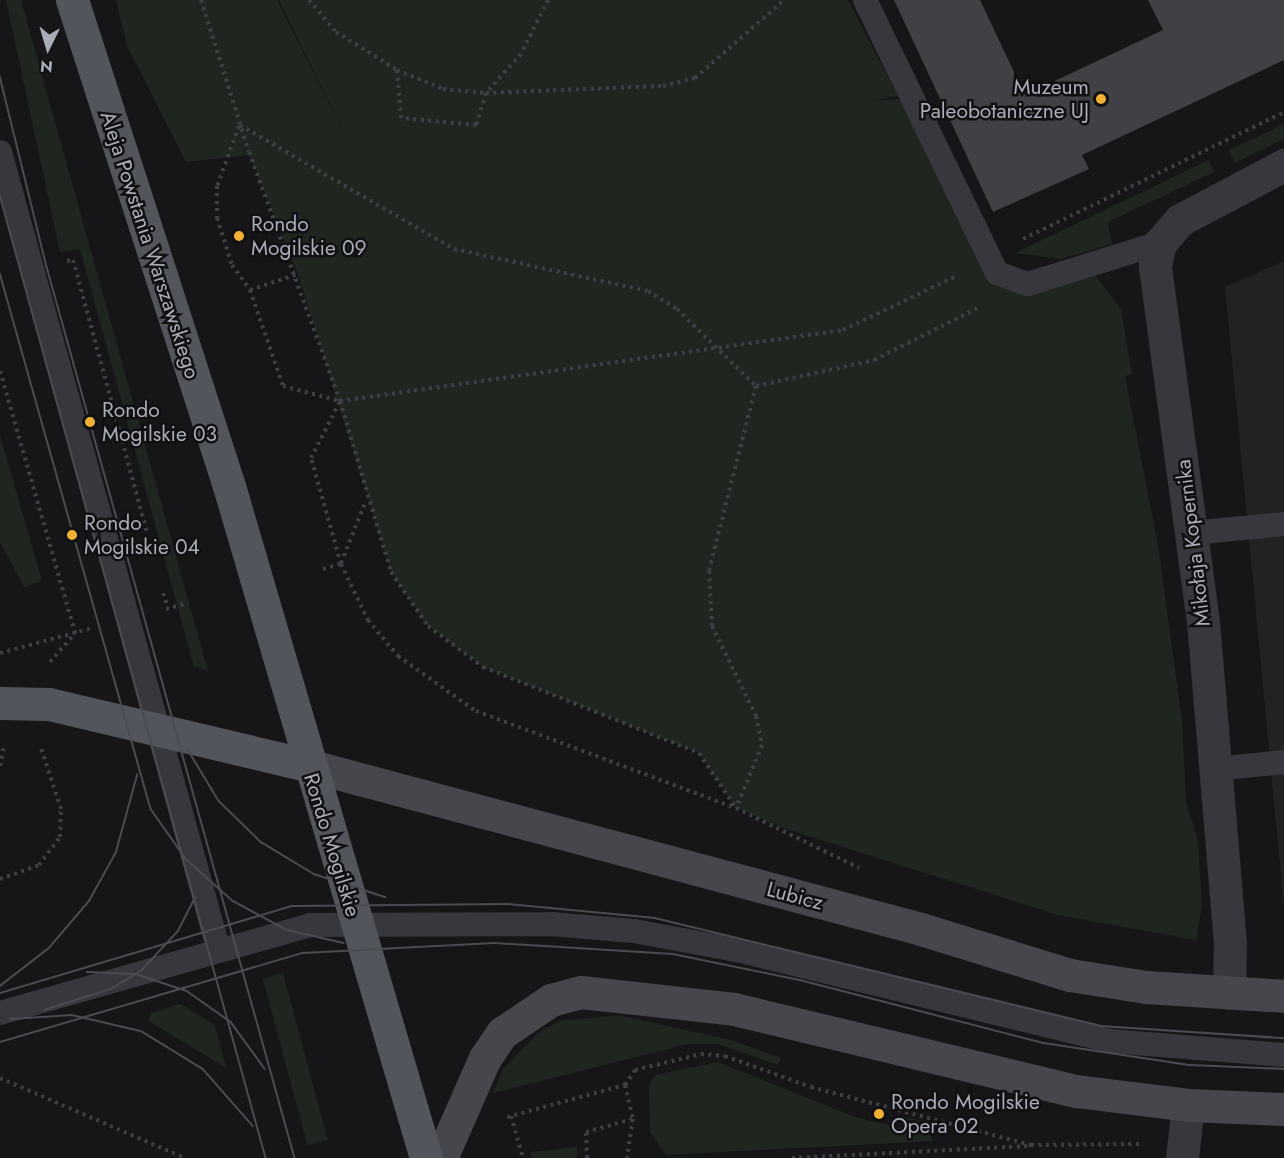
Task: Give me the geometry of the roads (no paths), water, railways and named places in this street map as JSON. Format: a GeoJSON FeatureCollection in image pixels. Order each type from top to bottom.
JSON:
{"type":"FeatureCollection","features":[{"type":"Feature","properties":{"kind":"main road","name":"Aleja Powstania Warszawskiego"},"geometry":{"type":"LineString","coordinates":[[72,0],[229,486],[311,766]]}},
{"type":"Feature","properties":{"kind":"main road","name":"Rondo Mogilskie"},"geometry":{"type":"LineString","coordinates":[[0,703],[49,704],[311,766],[426,1158]]}},
{"type":"Feature","properties":{"kind":"street"},"geometry":{"type":"LineString","coordinates":[[1160,243],[1180,220],[1284,165]]}},
{"type":"Feature","properties":{"kind":"street","name":"Mikołaja Kopernika"},"geometry":{"type":"LineString","coordinates":[[1160,243],[1155,266],[1192,533],[1215,770],[1229,993]]}},
{"type":"Feature","properties":{"kind":"street","name":"Lubicz"},"geometry":{"type":"LineString","coordinates":[[311,766],[921,929],[1070,975],[1229,993],[1284,996]]}},
{"type":"Feature","properties":{"kind":"street"},"geometry":{"type":"LineString","coordinates":[[441,1158],[476,1076],[502,1033],[551,1000],[581,992],[734,1009],[1076,1091],[1188,1105],[1284,1108]]}},
{"type":"Feature","properties":{"kind":"street"},"geometry":{"type":"LineString","coordinates":[[1182,1158],[1188,1105]]}},
{"type":"Feature","properties":{"kind":"lane"},"geometry":{"type":"LineString","coordinates":[[865,0],[997,273],[1028,284],[1160,243]]}},
{"type":"Feature","properties":{"kind":"lane"},"geometry":{"type":"LineString","coordinates":[[0,152],[218,948]]}},
{"type":"Feature","properties":{"kind":"lane"},"geometry":{"type":"LineString","coordinates":[[1192,533],[1284,524]]}},
{"type":"Feature","properties":{"kind":"lane"},"geometry":{"type":"LineString","coordinates":[[1215,770],[1284,762]]}},
{"type":"Feature","properties":{"kind":"lane"},"geometry":{"type":"LineString","coordinates":[[0,1013],[218,948],[329,923],[539,924],[634,931],[1110,1041],[1284,1055]]}},
{"type":"Feature","properties":{"kind":"tram line"},"geometry":{"type":"LineString","coordinates":[[0,76],[47,267],[295,1158]]}},
{"type":"Feature","properties":{"kind":"tram line"},"geometry":{"type":"LineString","coordinates":[[0,195],[266,1158]]}},
{"type":"Feature","properties":{"kind":"tram line"},"geometry":{"type":"LineString","coordinates":[[0,273],[151,809],[186,859],[233,901],[287,930],[344,943]]}},
{"type":"Feature","properties":{"kind":"tram line"},"geometry":{"type":"LineString","coordinates":[[187,748],[219,801],[261,842],[314,874],[385,897]]}},
{"type":"Feature","properties":{"kind":"tram line"},"geometry":{"type":"LineString","coordinates":[[0,986],[49,948],[89,901],[116,852],[137,775]]}},
{"type":"Feature","properties":{"kind":"tram line"},"geometry":{"type":"LineString","coordinates":[[44,1010],[111,989],[141,971],[178,931],[195,897]]}},
{"type":"Feature","properties":{"kind":"tram line"},"geometry":{"type":"LineString","coordinates":[[0,993],[292,906],[507,904],[655,918],[1101,1026],[1284,1038]]}},
{"type":"Feature","properties":{"kind":"tram line"},"geometry":{"type":"LineString","coordinates":[[0,1042],[303,953],[494,943],[673,954],[800,980],[1044,1043],[1190,1065],[1284,1069]]}},
{"type":"Feature","properties":{"kind":"tram line"},"geometry":{"type":"LineString","coordinates":[[87,972],[136,974],[187,991],[231,1022],[265,1069]]}},
{"type":"Feature","properties":{"kind":"tram line"},"geometry":{"type":"LineString","coordinates":[[11,1019],[72,1015],[141,1031],[203,1069],[253,1126]]}},
{"type":"Feature","properties":{"kind":"place","name":"Muzeum Paleobotaniczne UJ"},"geometry":{"type":"Point","coordinates":[1101,99]}},
{"type":"Feature","properties":{"kind":"place","name":"Rondo Mogilskie 09"},"geometry":{"type":"Point","coordinates":[239,236]}},
{"type":"Feature","properties":{"kind":"place","name":"Rondo Mogilskie 03"},"geometry":{"type":"Point","coordinates":[90,422]}},
{"type":"Feature","properties":{"kind":"place","name":"Rondo Mogilskie 04"},"geometry":{"type":"Point","coordinates":[72,535]}},
{"type":"Feature","properties":{"kind":"place","name":"Rondo Mogilskie Opera 02"},"geometry":{"type":"Point","coordinates":[879,1114]}}]}
